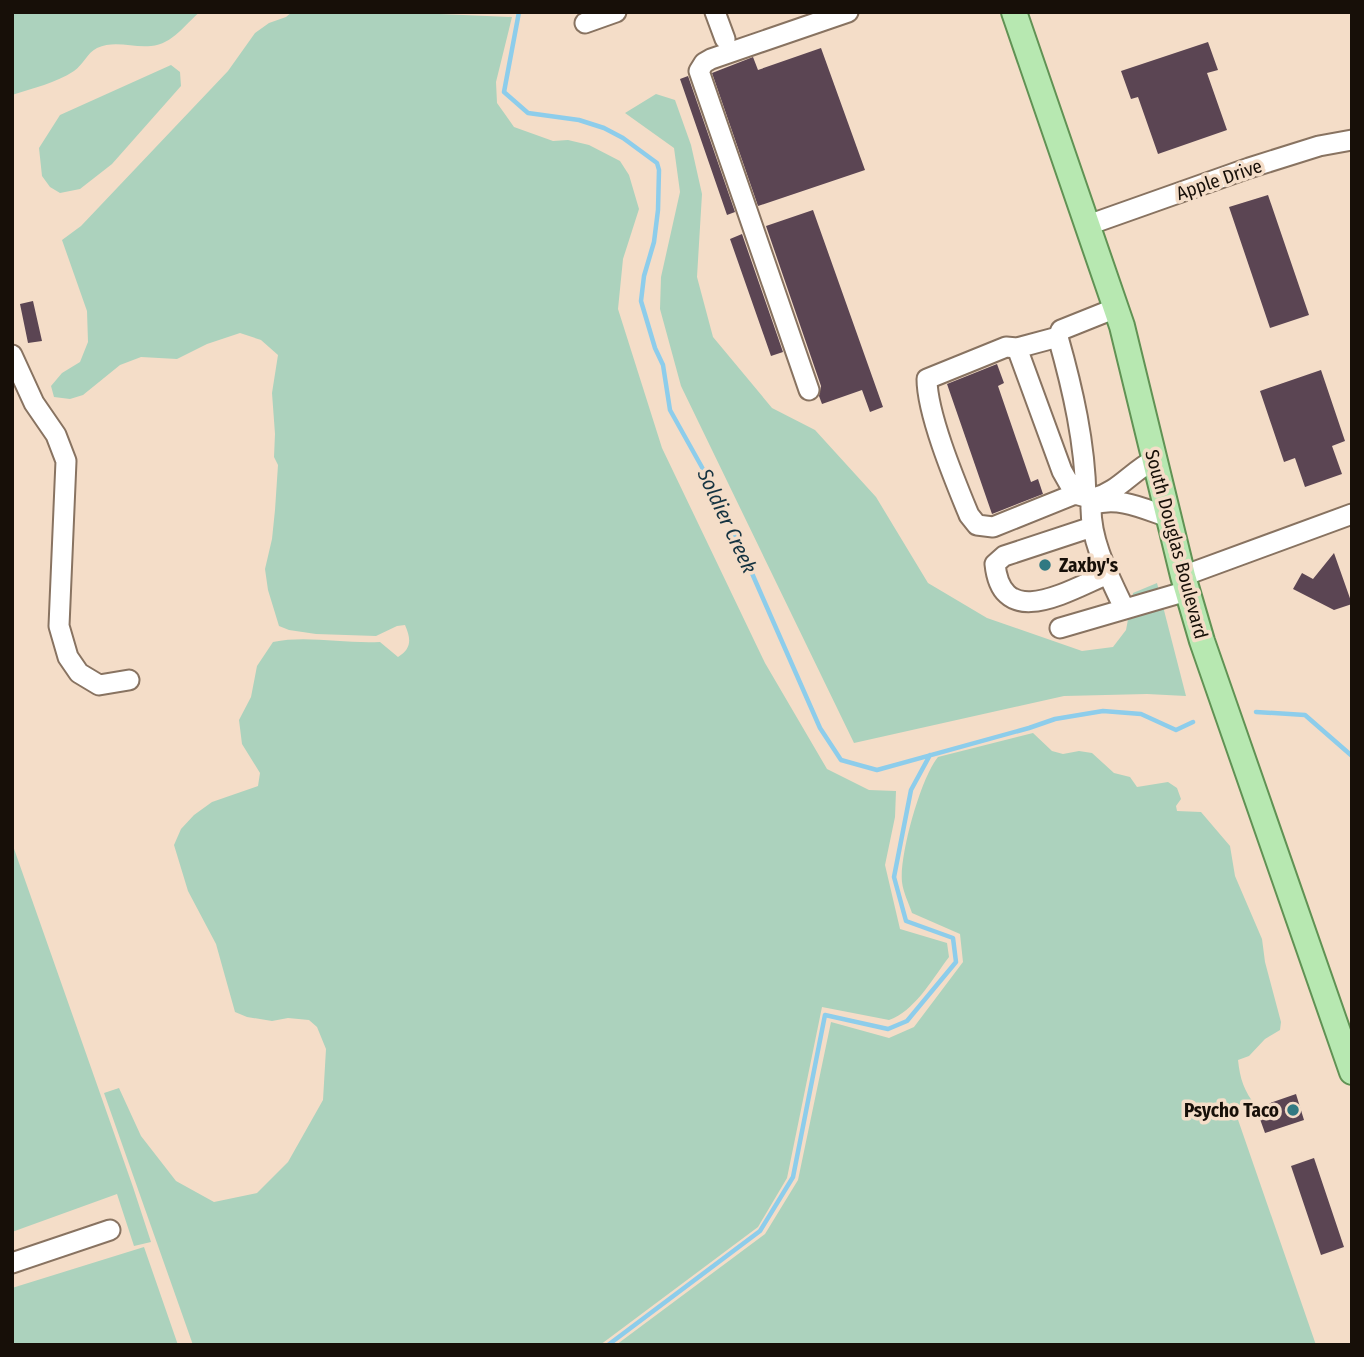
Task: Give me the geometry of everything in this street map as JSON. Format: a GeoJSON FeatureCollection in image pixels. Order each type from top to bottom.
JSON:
{"type":"FeatureCollection","features":[{"type":"Feature","properties":{"kind":"main road","name":"South Douglas Boulevard"},"geometry":{"type":"LineString","coordinates":[[1014,12],[1116,308],[1185,584],[1352,1072]]}},
{"type":"Feature","properties":{"kind":"street"},"geometry":{"type":"LineString","coordinates":[[585,23],[616,12]]}},
{"type":"Feature","properties":{"kind":"street"},"geometry":{"type":"LineString","coordinates":[[715,12],[725,39]]}},
{"type":"Feature","properties":{"kind":"street"},"geometry":{"type":"LineString","coordinates":[[808,390],[699,71],[710,59],[848,12]]}},
{"type":"Feature","properties":{"kind":"street","name":"Apple Drive"},"geometry":{"type":"LineString","coordinates":[[1088,225],[1249,168],[1320,146],[1352,140]]}},
{"type":"Feature","properties":{"kind":"street"},"geometry":{"type":"LineString","coordinates":[[1116,308],[1061,330],[1058,337],[1077,410],[1093,497],[1092,527],[1108,574],[1124,608]]}},
{"type":"Feature","properties":{"kind":"street"},"geometry":{"type":"LineString","coordinates":[[1058,337],[1017,348],[1006,347],[927,379],[927,393],[969,515],[977,525],[993,527],[1093,497],[1154,460]]}},
{"type":"Feature","properties":{"kind":"street"},"geometry":{"type":"LineString","coordinates":[[1017,348],[1062,471],[1093,497],[1123,502],[1168,517]]}},
{"type":"Feature","properties":{"kind":"street"},"geometry":{"type":"LineString","coordinates":[[12,355],[34,403],[56,435],[66,461],[59,626],[68,657],[79,673],[99,685],[129,680]]}},
{"type":"Feature","properties":{"kind":"street"},"geometry":{"type":"LineString","coordinates":[[1060,628],[1124,608],[1352,514]]}},
{"type":"Feature","properties":{"kind":"street"},"geometry":{"type":"LineString","coordinates":[[1092,527],[1004,556],[995,564],[1000,586],[1007,597],[1029,604],[1108,574]]}},
{"type":"Feature","properties":{"kind":"street"},"geometry":{"type":"LineString","coordinates":[[12,1263],[110,1230]]}},
{"type":"Feature","properties":{"kind":"green space"},"geometry":{"type":"Polygon","coordinates":[[[12,12],[200,12],[166,42],[151,46],[117,44],[97,48],[67,75],[12,95],[12,12]]]}},
{"type":"Feature","properties":{"kind":"green space"},"geometry":{"type":"Polygon","coordinates":[[[292,12],[393,12],[512,17],[496,82],[497,103],[514,127],[553,141],[568,140],[589,145],[620,161],[629,175],[639,209],[623,259],[618,309],[662,448],[765,663],[827,769],[869,790],[896,791],[895,817],[885,865],[900,929],[947,943],[949,957],[923,993],[898,1016],[889,1020],[822,1007],[787,1178],[758,1227],[600,1345],[193,1345],[104,1093],[119,1088],[141,1136],[176,1181],[214,1202],[257,1193],[288,1162],[323,1100],[326,1049],[317,1027],[309,1020],[288,1018],[272,1021],[235,1012],[216,944],[188,891],[174,845],[181,829],[212,802],[258,786],[260,773],[242,744],[239,720],[251,697],[257,666],[273,642],[299,639],[380,642],[398,657],[409,643],[405,625],[376,636],[316,634],[279,626],[265,569],[272,539],[278,465],[274,457],[272,393],[278,355],[261,340],[240,333],[207,344],[177,359],[141,357],[120,365],[83,395],[70,399],[54,397],[51,386],[62,373],[80,362],[88,342],[87,311],[62,240],[81,226],[228,71],[255,33],[292,12]]]}},
{"type":"Feature","properties":{"kind":"green space"},"geometry":{"type":"Polygon","coordinates":[[[171,65],[180,72],[181,86],[112,164],[80,189],[60,193],[50,187],[42,176],[39,148],[60,115],[171,65]]]}},
{"type":"Feature","properties":{"kind":"green space"},"geometry":{"type":"Polygon","coordinates":[[[656,94],[675,100],[691,145],[702,194],[697,277],[713,337],[772,408],[815,430],[876,497],[928,583],[987,618],[1082,651],[1113,647],[1126,630],[1133,593],[1157,583],[1186,696],[1064,696],[854,743],[681,386],[660,309],[661,277],[680,192],[674,148],[625,113],[656,94]]]}},
{"type":"Feature","properties":{"kind":"green space"},"geometry":{"type":"Polygon","coordinates":[[[1033,733],[1052,751],[1063,754],[1079,751],[1092,753],[1114,773],[1130,777],[1137,787],[1168,782],[1177,788],[1181,799],[1176,806],[1177,811],[1201,812],[1230,846],[1235,876],[1262,939],[1265,962],[1281,1022],[1280,1030],[1265,1039],[1249,1056],[1238,1060],[1243,1084],[1256,1106],[1235,1111],[1316,1345],[616,1345],[765,1234],[798,1180],[831,1022],[889,1038],[914,1027],[963,962],[960,934],[912,913],[905,894],[902,870],[912,817],[931,767],[938,757],[1033,733]]]}},
{"type":"Feature","properties":{"kind":"green space"},"geometry":{"type":"Polygon","coordinates":[[[12,843],[151,1242],[134,1246],[117,1194],[12,1232],[12,843]]]}},
{"type":"Feature","properties":{"kind":"green space"},"geometry":{"type":"Polygon","coordinates":[[[144,1247],[178,1345],[12,1345],[12,1288],[144,1247]]]}},
{"type":"Feature","properties":{"kind":"building"},"geometry":{"type":"Polygon","coordinates":[[[1208,42],[1218,70],[1207,73],[1227,130],[1158,154],[1138,97],[1131,99],[1121,71],[1208,42]]]}},
{"type":"Feature","properties":{"kind":"building"},"geometry":{"type":"Polygon","coordinates":[[[821,48],[865,170],[758,206],[712,73],[753,57],[758,70],[821,48]]]}},
{"type":"Feature","properties":{"kind":"building"},"geometry":{"type":"Polygon","coordinates":[[[688,76],[735,212],[727,215],[680,79],[688,76]]]}},
{"type":"Feature","properties":{"kind":"building"},"geometry":{"type":"Polygon","coordinates":[[[1268,195],[1309,315],[1270,328],[1229,207],[1268,195]]]}},
{"type":"Feature","properties":{"kind":"building"},"geometry":{"type":"Polygon","coordinates":[[[813,210],[883,407],[870,412],[862,390],[822,404],[819,396],[821,386],[766,226],[813,210]]]}},
{"type":"Feature","properties":{"kind":"building"},"geometry":{"type":"Polygon","coordinates":[[[742,234],[783,352],[771,356],[730,239],[742,234]]]}},
{"type":"Feature","properties":{"kind":"building"},"geometry":{"type":"Polygon","coordinates":[[[33,301],[42,341],[28,343],[20,304],[33,301]]]}},
{"type":"Feature","properties":{"kind":"building"},"geometry":{"type":"Polygon","coordinates":[[[997,364],[1004,383],[998,386],[1031,482],[1038,479],[1043,494],[992,514],[947,384],[997,364]]]}},
{"type":"Feature","properties":{"kind":"building"},"geometry":{"type":"Polygon","coordinates":[[[1321,370],[1345,441],[1332,446],[1342,474],[1305,487],[1295,458],[1284,462],[1260,391],[1321,370]]]}},
{"type":"Feature","properties":{"kind":"building"},"geometry":{"type":"Polygon","coordinates":[[[1334,553],[1352,604],[1334,610],[1293,589],[1302,573],[1313,579],[1334,553]]]}},
{"type":"Feature","properties":{"kind":"building"},"geometry":{"type":"Polygon","coordinates":[[[1296,1094],[1304,1120],[1265,1133],[1256,1108],[1296,1094]]]}},
{"type":"Feature","properties":{"kind":"building"},"geometry":{"type":"Polygon","coordinates":[[[1314,1158],[1344,1247],[1321,1255],[1291,1166],[1314,1158]]]}},
{"type":"Feature","properties":{"kind":"waterway","name":"Soldier Creek"},"geometry":{"type":"LineString","coordinates":[[519,12],[504,92],[528,113],[579,120],[604,128],[623,138],[657,163],[658,210],[641,301],[663,365],[670,410],[718,496],[820,728],[841,760],[877,770],[1055,719],[1103,711],[1141,714],[1176,730],[1193,722]]}},
{"type":"Feature","properties":{"kind":"waterway","name":"Soldier Creek"},"geometry":{"type":"LineString","coordinates":[[1256,712],[1305,715],[1352,756]]}},
{"type":"Feature","properties":{"kind":"waterway"},"geometry":{"type":"LineString","coordinates":[[608,1345],[760,1231],[793,1177],[825,1015],[888,1029],[907,1021],[956,962],[953,938],[906,921],[894,877],[911,790],[930,755]]}},
{"type":"Feature","properties":{"kind":"place","name":"Zaxby's"},"geometry":{"type":"Point","coordinates":[1045,565]}},
{"type":"Feature","properties":{"kind":"place","name":"Psycho Taco"},"geometry":{"type":"Point","coordinates":[1293,1110]}}]}
